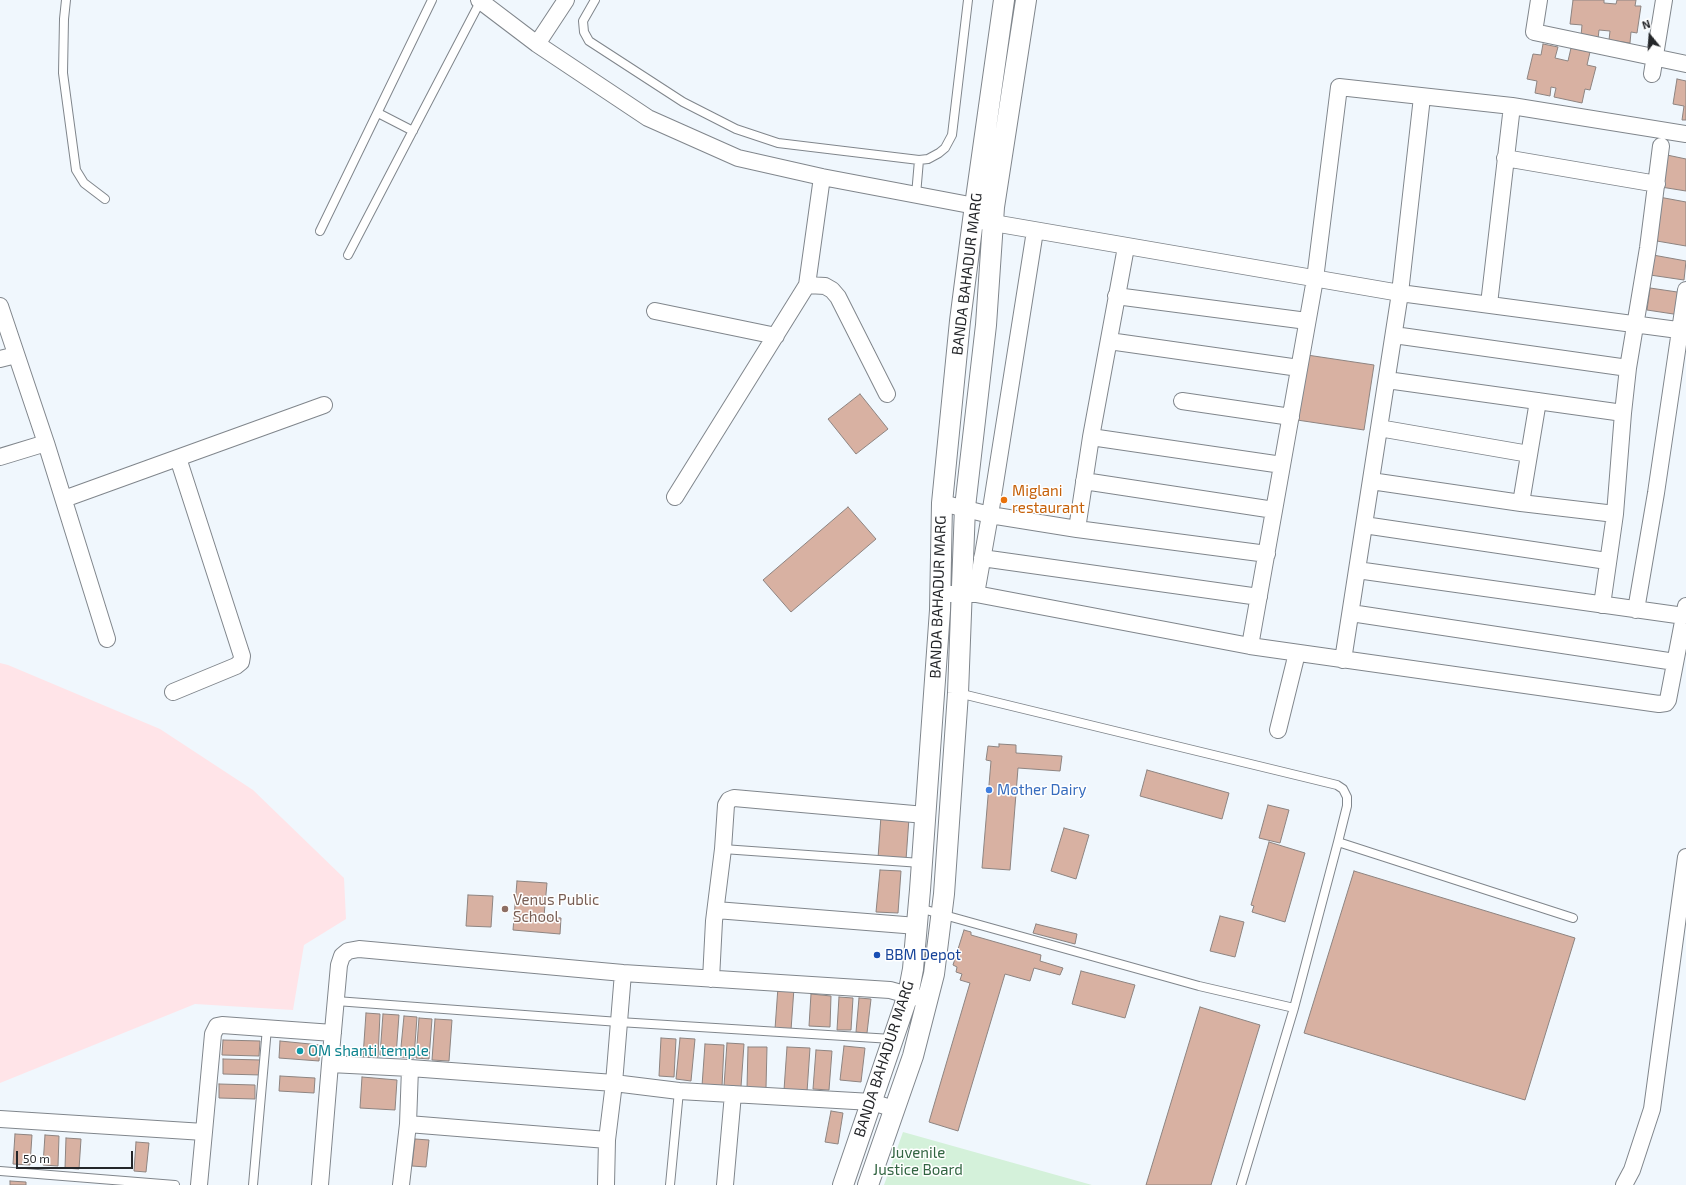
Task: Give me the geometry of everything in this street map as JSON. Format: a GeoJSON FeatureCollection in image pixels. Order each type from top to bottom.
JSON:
{"type":"FeatureCollection","features":[{"type":"Feature","properties":{"kind":"street"},"geometry":{"type":"LineString","coordinates":[[538,44],[566,0]]}},
{"type":"Feature","properties":{"kind":"street","name":"BANDA BAHADUR MARG"},"geometry":{"type":"LineString","coordinates":[[868,1185],[912,1056],[934,974],[942,914],[958,693],[969,595],[965,507],[986,325],[984,214],[1004,0]]}},
{"type":"Feature","properties":{"kind":"street","name":"BANDA BAHADUR MARG"},"geometry":{"type":"LineString","coordinates":[[843,1185],[908,995],[913,969],[919,908],[941,594],[942,503],[960,321],[984,214],[1026,0]]}},
{"type":"Feature","properties":{"kind":"street"},"geometry":{"type":"LineString","coordinates":[[1539,0],[1534,32],[1653,66],[1686,64]]}},
{"type":"Feature","properties":{"kind":"street"},"geometry":{"type":"LineString","coordinates":[[1653,66],[1664,0]]}},
{"type":"Feature","properties":{"kind":"street"},"geometry":{"type":"LineString","coordinates":[[480,1],[538,44],[648,118],[738,158],[822,177],[916,195],[984,214],[1035,231],[1400,292],[1683,330]]}},
{"type":"Feature","properties":{"kind":"street"},"geometry":{"type":"LineString","coordinates":[[1250,646],[1315,279],[1339,87],[1512,106],[1686,134]]}},
{"type":"Feature","properties":{"kind":"street"},"geometry":{"type":"LineString","coordinates":[[1343,660],[1394,335],[1422,97]]}},
{"type":"Feature","properties":{"kind":"street"},"geometry":{"type":"LineString","coordinates":[[1489,304],[1512,106]]}},
{"type":"Feature","properties":{"kind":"street"},"geometry":{"type":"LineString","coordinates":[[1602,605],[1607,561],[1615,514],[1628,368],[1657,184],[1661,146]]}},
{"type":"Feature","properties":{"kind":"street"},"geometry":{"type":"LineString","coordinates":[[1506,158],[1657,184]]}},
{"type":"Feature","properties":{"kind":"street"},"geometry":{"type":"LineString","coordinates":[[676,497],[807,285],[822,177]]}},
{"type":"Feature","properties":{"kind":"street"},"geometry":{"type":"LineString","coordinates":[[969,595],[982,558],[990,515],[1035,231]]}},
{"type":"Feature","properties":{"kind":"street"},"geometry":{"type":"LineString","coordinates":[[1077,529],[1091,437],[1126,247]]}},
{"type":"Feature","properties":{"kind":"street"},"geometry":{"type":"LineString","coordinates":[[807,285],[824,286],[832,290],[838,297],[887,394]]}},
{"type":"Feature","properties":{"kind":"street"},"geometry":{"type":"LineString","coordinates":[[1636,610],[1683,330],[1686,290]]}},
{"type":"Feature","properties":{"kind":"street"},"geometry":{"type":"LineString","coordinates":[[1116,296],[1307,321]]}},
{"type":"Feature","properties":{"kind":"street"},"geometry":{"type":"LineString","coordinates":[[0,306],[64,499],[107,639]]}},
{"type":"Feature","properties":{"kind":"street"},"geometry":{"type":"LineString","coordinates":[[655,311],[776,336]]}},
{"type":"Feature","properties":{"kind":"street"},"geometry":{"type":"LineString","coordinates":[[1394,335],[1628,368]]}},
{"type":"Feature","properties":{"kind":"street"},"geometry":{"type":"LineString","coordinates":[[1109,341],[1299,368]]}},
{"type":"Feature","properties":{"kind":"street"},"geometry":{"type":"LineString","coordinates":[[0,359],[16,355]]}},
{"type":"Feature","properties":{"kind":"street"},"geometry":{"type":"LineString","coordinates":[[1387,380],[1623,413]]}},
{"type":"Feature","properties":{"kind":"street"},"geometry":{"type":"LineString","coordinates":[[1182,401],[1291,417]]}},
{"type":"Feature","properties":{"kind":"street"},"geometry":{"type":"LineString","coordinates":[[1521,503],[1538,401]]}},
{"type":"Feature","properties":{"kind":"street"},"geometry":{"type":"LineString","coordinates":[[64,499],[324,405]]}},
{"type":"Feature","properties":{"kind":"street"},"geometry":{"type":"LineString","coordinates":[[1379,428],[1530,454]]}},
{"type":"Feature","properties":{"kind":"street"},"geometry":{"type":"LineString","coordinates":[[1091,437],[1282,465]]}},
{"type":"Feature","properties":{"kind":"street"},"geometry":{"type":"LineString","coordinates":[[0,457],[46,443]]}},
{"type":"Feature","properties":{"kind":"street"},"geometry":{"type":"LineString","coordinates":[[173,692],[236,666],[241,662],[242,656],[178,458]]}},
{"type":"Feature","properties":{"kind":"street"},"geometry":{"type":"LineString","coordinates":[[1084,481],[1274,510]]}},
{"type":"Feature","properties":{"kind":"street"},"geometry":{"type":"LineString","coordinates":[[1371,481],[1521,503],[1615,514]]}},
{"type":"Feature","properties":{"kind":"street"},"geometry":{"type":"LineString","coordinates":[[942,503],[965,507],[990,515],[1077,529],[1266,554]]}},
{"type":"Feature","properties":{"kind":"street"},"geometry":{"type":"LineString","coordinates":[[1364,525],[1607,561]]}},
{"type":"Feature","properties":{"kind":"street"},"geometry":{"type":"LineString","coordinates":[[982,558],[1259,597]]}},
{"type":"Feature","properties":{"kind":"street"},"geometry":{"type":"LineString","coordinates":[[941,594],[969,595],[1250,646],[1343,660],[1659,704],[1666,703],[1668,700],[1685,611],[1636,610],[1357,570]]}},
{"type":"Feature","properties":{"kind":"street"},"geometry":{"type":"LineString","coordinates":[[1351,613],[1675,662]]}},
{"type":"Feature","properties":{"kind":"street"},"geometry":{"type":"LineString","coordinates":[[1278,730],[1297,653]]}},
{"type":"Feature","properties":{"kind":"street"},"geometry":{"type":"LineString","coordinates":[[711,978],[726,805],[729,800],[734,798],[925,815]]}},
{"type":"Feature","properties":{"kind":"street"},"geometry":{"type":"LineString","coordinates":[[1624,1185],[1632,1170],[1652,1109],[1686,857]]}},
{"type":"Feature","properties":{"kind":"street"},"geometry":{"type":"LineString","coordinates":[[716,910],[919,908],[944,894]]}},
{"type":"Feature","properties":{"kind":"street"},"geometry":{"type":"LineString","coordinates":[[320,1185],[339,965],[342,956],[348,951],[359,949],[623,973],[890,990],[927,1001]]}},
{"type":"Feature","properties":{"kind":"street"},"geometry":{"type":"LineString","coordinates":[[606,1185],[607,1140],[614,1083],[623,973]]}},
{"type":"Feature","properties":{"kind":"street"},"geometry":{"type":"LineString","coordinates":[[199,1185],[213,1034],[217,1026],[222,1025],[333,1033]]}},
{"type":"Feature","properties":{"kind":"street"},"geometry":{"type":"LineString","coordinates":[[330,1064],[410,1068],[614,1083],[679,1091],[872,1102],[894,1109]]}},
{"type":"Feature","properties":{"kind":"street"},"geometry":{"type":"LineString","coordinates":[[401,1185],[408,1124],[410,1068]]}},
{"type":"Feature","properties":{"kind":"street"},"geometry":{"type":"LineString","coordinates":[[725,1185],[733,1094]]}},
{"type":"Feature","properties":{"kind":"street"},"geometry":{"type":"LineString","coordinates":[[0,1119],[204,1132]]}},
{"type":"Feature","properties":{"kind":"street"},"geometry":{"type":"LineString","coordinates":[[408,1124],[607,1140]]}},
{"type":"Feature","properties":{"kind":"lane"},"geometry":{"type":"LineString","coordinates":[[66,0],[64,19],[63,73],[76,170],[84,183],[105,199]]}},
{"type":"Feature","properties":{"kind":"lane"},"geometry":{"type":"LineString","coordinates":[[320,231],[432,0]]}},
{"type":"Feature","properties":{"kind":"lane"},"geometry":{"type":"LineString","coordinates":[[596,0],[583,21],[584,32],[589,41],[683,102],[736,128],[778,143],[919,160],[928,159],[939,153],[945,148],[952,135],[968,0]]}},
{"type":"Feature","properties":{"kind":"lane"},"geometry":{"type":"LineString","coordinates":[[348,255],[480,1]]}},
{"type":"Feature","properties":{"kind":"lane"},"geometry":{"type":"LineString","coordinates":[[378,113],[413,131]]}},
{"type":"Feature","properties":{"kind":"lane"},"geometry":{"type":"LineString","coordinates":[[916,195],[919,160]]}},
{"type":"Feature","properties":{"kind":"lane"},"geometry":{"type":"LineString","coordinates":[[958,693],[1337,785],[1343,789],[1347,797],[1347,802],[1338,842],[1294,1008],[1241,1185]]}},
{"type":"Feature","properties":{"kind":"lane"},"geometry":{"type":"LineString","coordinates":[[1338,842],[1573,918]]}},
{"type":"Feature","properties":{"kind":"lane"},"geometry":{"type":"LineString","coordinates":[[723,849],[922,863]]}},
{"type":"Feature","properties":{"kind":"lane"},"geometry":{"type":"LineString","coordinates":[[919,908],[1199,986],[1294,1008]]}},
{"type":"Feature","properties":{"kind":"lane"},"geometry":{"type":"LineString","coordinates":[[336,1001],[619,1022],[893,1039]]}},
{"type":"Feature","properties":{"kind":"lane"},"geometry":{"type":"LineString","coordinates":[[253,1185],[267,1028]]}},
{"type":"Feature","properties":{"kind":"lane"},"geometry":{"type":"LineString","coordinates":[[670,1185],[679,1091]]}},
{"type":"Feature","properties":{"kind":"lane"},"geometry":{"type":"LineString","coordinates":[[0,1171],[175,1185]]}},
{"type":"Feature","properties":{"kind":"shaded area"},"geometry":{"type":"Polygon","coordinates":[[[0,663],[8,665],[160,729],[253,790],[344,878],[346,919],[304,945],[293,1010],[195,1004],[0,1083],[0,663]]]}},
{"type":"Feature","properties":{"kind":"green space","name":"Juvenile Justice Board"},"geometry":{"type":"Polygon","coordinates":[[[903,1132],[1092,1185],[884,1185],[903,1132]]]}},
{"type":"Feature","properties":{"kind":"building"},"geometry":{"type":"Polygon","coordinates":[[[1573,0],[1604,0],[1604,3],[1616,4],[1617,0],[1636,0],[1635,6],[1641,6],[1637,33],[1631,32],[1630,43],[1609,40],[1610,31],[1599,30],[1598,39],[1581,36],[1582,25],[1570,24],[1573,0]]]}},
{"type":"Feature","properties":{"kind":"building"},"geometry":{"type":"Polygon","coordinates":[[[1543,44],[1558,47],[1555,58],[1568,61],[1571,48],[1590,52],[1587,65],[1596,67],[1590,90],[1585,89],[1582,103],[1554,97],[1556,88],[1551,87],[1550,96],[1535,93],[1537,81],[1527,79],[1533,54],[1541,55],[1543,44]]]}},
{"type":"Feature","properties":{"kind":"building"},"geometry":{"type":"Polygon","coordinates":[[[1677,79],[1686,81],[1686,120],[1682,120],[1684,106],[1673,104],[1677,79]]]}},
{"type":"Feature","properties":{"kind":"building"},"geometry":{"type":"Polygon","coordinates":[[[1667,155],[1686,159],[1686,191],[1661,187],[1667,155]]]}},
{"type":"Feature","properties":{"kind":"building"},"geometry":{"type":"Polygon","coordinates":[[[1659,197],[1686,202],[1686,246],[1651,240],[1659,197]]]}},
{"type":"Feature","properties":{"kind":"building"},"geometry":{"type":"Polygon","coordinates":[[[1653,255],[1686,261],[1684,280],[1650,275],[1653,255]]]}},
{"type":"Feature","properties":{"kind":"building"},"geometry":{"type":"Polygon","coordinates":[[[1650,288],[1684,293],[1680,315],[1647,310],[1650,288]]]}},
{"type":"Feature","properties":{"kind":"building"},"geometry":{"type":"Polygon","coordinates":[[[1307,355],[1374,365],[1364,430],[1297,420],[1307,355]]]}},
{"type":"Feature","properties":{"kind":"building"},"geometry":{"type":"Polygon","coordinates":[[[860,394],[888,429],[856,454],[828,419],[860,394]]]}},
{"type":"Feature","properties":{"kind":"building"},"geometry":{"type":"Polygon","coordinates":[[[848,507],[876,539],[791,612],[763,580],[848,507]]]}},
{"type":"Feature","properties":{"kind":"building"},"geometry":{"type":"Polygon","coordinates":[[[999,744],[1016,745],[1016,753],[1062,756],[1060,771],[1018,768],[1010,870],[982,868],[991,761],[986,760],[988,746],[999,747],[999,744]]]}},
{"type":"Feature","properties":{"kind":"building"},"geometry":{"type":"Polygon","coordinates":[[[1147,770],[1229,793],[1222,819],[1140,796],[1147,770]]]}},
{"type":"Feature","properties":{"kind":"building"},"geometry":{"type":"Polygon","coordinates":[[[1268,805],[1289,810],[1280,843],[1259,838],[1268,805]]]}},
{"type":"Feature","properties":{"kind":"building"},"geometry":{"type":"Polygon","coordinates":[[[881,816],[909,818],[906,860],[878,858],[881,816]]]}},
{"type":"Feature","properties":{"kind":"building"},"geometry":{"type":"Polygon","coordinates":[[[1064,828],[1089,835],[1076,879],[1051,871],[1064,828]]]}},
{"type":"Feature","properties":{"kind":"building"},"geometry":{"type":"Polygon","coordinates":[[[1269,842],[1305,853],[1285,922],[1252,912],[1254,906],[1251,905],[1269,842]]]}},
{"type":"Feature","properties":{"kind":"building"},"geometry":{"type":"Polygon","coordinates":[[[880,870],[901,871],[898,913],[876,912],[880,870]]]}},
{"type":"Feature","properties":{"kind":"building"},"geometry":{"type":"Polygon","coordinates":[[[1354,871],[1575,938],[1525,1100],[1304,1033],[1354,871]]]}},
{"type":"Feature","properties":{"kind":"building"},"geometry":{"type":"Polygon","coordinates":[[[517,881],[547,883],[544,916],[561,918],[560,934],[513,930],[517,881]]]}},
{"type":"Feature","properties":{"kind":"building"},"geometry":{"type":"Polygon","coordinates":[[[468,895],[493,896],[491,927],[466,926],[468,895]]]}},
{"type":"Feature","properties":{"kind":"building"},"geometry":{"type":"Polygon","coordinates":[[[1220,916],[1244,922],[1235,957],[1210,951],[1220,916]]]}},
{"type":"Feature","properties":{"kind":"building"},"geometry":{"type":"Polygon","coordinates":[[[1036,924],[1077,934],[1075,944],[1033,933],[1036,924]]]}},
{"type":"Feature","properties":{"kind":"building"},"geometry":{"type":"Polygon","coordinates":[[[964,930],[971,932],[971,935],[1041,955],[1040,961],[1063,968],[1060,975],[1034,968],[1030,981],[1005,974],[958,1131],[929,1122],[970,983],[960,980],[962,974],[956,972],[957,967],[953,965],[964,930]]]}},
{"type":"Feature","properties":{"kind":"building"},"geometry":{"type":"Polygon","coordinates":[[[1081,971],[1135,985],[1125,1018],[1072,1004],[1081,971]]]}},
{"type":"Feature","properties":{"kind":"building"},"geometry":{"type":"Polygon","coordinates":[[[778,987],[794,988],[791,1030],[775,1029],[778,987]]]}},
{"type":"Feature","properties":{"kind":"building"},"geometry":{"type":"Polygon","coordinates":[[[811,994],[831,996],[830,1027],[809,1026],[811,994]]]}},
{"type":"Feature","properties":{"kind":"building"},"geometry":{"type":"Polygon","coordinates":[[[839,997],[853,998],[851,1030],[837,1030],[839,997]]]}},
{"type":"Feature","properties":{"kind":"building"},"geometry":{"type":"Polygon","coordinates":[[[859,998],[871,999],[867,1033],[856,1032],[859,998]]]}},
{"type":"Feature","properties":{"kind":"building"},"geometry":{"type":"Polygon","coordinates":[[[1200,1007],[1260,1025],[1211,1185],[1146,1185],[1200,1007]]]}},
{"type":"Feature","properties":{"kind":"building"},"geometry":{"type":"Polygon","coordinates":[[[366,1013],[380,1014],[378,1057],[363,1057],[366,1013]]]}},
{"type":"Feature","properties":{"kind":"building"},"geometry":{"type":"Polygon","coordinates":[[[383,1014],[399,1015],[396,1056],[380,1055],[383,1014]]]}},
{"type":"Feature","properties":{"kind":"building"},"geometry":{"type":"Polygon","coordinates":[[[404,1016],[417,1017],[414,1058],[400,1057],[404,1016]]]}},
{"type":"Feature","properties":{"kind":"building"},"geometry":{"type":"Polygon","coordinates":[[[419,1018],[432,1019],[429,1059],[416,1058],[419,1018]]]}},
{"type":"Feature","properties":{"kind":"building"},"geometry":{"type":"Polygon","coordinates":[[[435,1019],[452,1020],[449,1061],[432,1060],[435,1019]]]}},
{"type":"Feature","properties":{"kind":"building"},"geometry":{"type":"Polygon","coordinates":[[[661,1038],[676,1039],[674,1077],[659,1076],[661,1038]]]}},
{"type":"Feature","properties":{"kind":"building"},"geometry":{"type":"Polygon","coordinates":[[[680,1038],[695,1039],[691,1081],[676,1079],[680,1038]]]}},
{"type":"Feature","properties":{"kind":"building"},"geometry":{"type":"Polygon","coordinates":[[[223,1040],[260,1041],[259,1056],[222,1055],[223,1040]]]}},
{"type":"Feature","properties":{"kind":"building","name":"OM shanti temple"},"geometry":{"type":"Polygon","coordinates":[[[280,1041],[320,1045],[319,1061],[279,1058],[280,1041]]]}},
{"type":"Feature","properties":{"kind":"building"},"geometry":{"type":"Polygon","coordinates":[[[727,1043],[744,1044],[741,1087],[724,1086],[727,1043]]]}},
{"type":"Feature","properties":{"kind":"building"},"geometry":{"type":"Polygon","coordinates":[[[705,1044],[724,1045],[722,1087],[702,1086],[705,1044]]]}},
{"type":"Feature","properties":{"kind":"building"},"geometry":{"type":"Polygon","coordinates":[[[844,1046],[865,1048],[861,1082],[840,1080],[844,1046]]]}},
{"type":"Feature","properties":{"kind":"building"},"geometry":{"type":"Polygon","coordinates":[[[748,1047],[767,1047],[766,1088],[747,1088],[748,1047]]]}},
{"type":"Feature","properties":{"kind":"building"},"geometry":{"type":"Polygon","coordinates":[[[787,1047],[810,1048],[807,1092],[784,1090],[787,1047]]]}},
{"type":"Feature","properties":{"kind":"building"},"geometry":{"type":"Polygon","coordinates":[[[816,1050],[832,1051],[829,1090],[813,1089],[816,1050]]]}},
{"type":"Feature","properties":{"kind":"building"},"geometry":{"type":"Polygon","coordinates":[[[223,1059],[261,1060],[261,1075],[223,1074],[223,1059]]]}},
{"type":"Feature","properties":{"kind":"building"},"geometry":{"type":"Polygon","coordinates":[[[280,1076],[315,1078],[314,1093],[279,1091],[280,1076]]]}},
{"type":"Feature","properties":{"kind":"building"},"geometry":{"type":"Polygon","coordinates":[[[362,1077],[397,1080],[395,1110],[360,1108],[362,1077]]]}},
{"type":"Feature","properties":{"kind":"building"},"geometry":{"type":"Polygon","coordinates":[[[219,1084],[255,1085],[255,1099],[219,1098],[219,1084]]]}},
{"type":"Feature","properties":{"kind":"building"},"geometry":{"type":"Polygon","coordinates":[[[831,1111],[843,1113],[838,1144],[825,1142],[831,1111]]]}},
{"type":"Feature","properties":{"kind":"building"},"geometry":{"type":"Polygon","coordinates":[[[15,1134],[32,1135],[30,1165],[13,1164],[15,1134]]]}},
{"type":"Feature","properties":{"kind":"building"},"geometry":{"type":"Polygon","coordinates":[[[45,1135],[59,1136],[58,1166],[43,1165],[45,1135]]]}},
{"type":"Feature","properties":{"kind":"building"},"geometry":{"type":"Polygon","coordinates":[[[66,1138],[81,1139],[79,1169],[65,1168],[66,1138]]]}},
{"type":"Feature","properties":{"kind":"building"},"geometry":{"type":"Polygon","coordinates":[[[415,1139],[429,1140],[426,1167],[412,1166],[415,1139]]]}},
{"type":"Feature","properties":{"kind":"building"},"geometry":{"type":"Polygon","coordinates":[[[136,1142],[149,1143],[146,1172],[134,1171],[136,1142]]]}},
{"type":"Feature","properties":{"kind":"building"},"geometry":{"type":"Polygon","coordinates":[[[10,1181],[26,1182],[26,1185],[10,1185],[10,1181]]]}},
{"type":"Feature","properties":{"kind":"place","name":"Miglani restaurant"},"geometry":{"type":"Point","coordinates":[1004,500]}},
{"type":"Feature","properties":{"kind":"place","name":"Mother Dairy"},"geometry":{"type":"Point","coordinates":[989,790]}},
{"type":"Feature","properties":{"kind":"place","name":"Venus Public School"},"geometry":{"type":"Point","coordinates":[505,909]}},
{"type":"Feature","properties":{"kind":"place","name":"BBM Depot"},"geometry":{"type":"Point","coordinates":[877,955]}},
{"type":"Feature","properties":{"kind":"place","name":"OM shanti temple"},"geometry":{"type":"Point","coordinates":[300,1051]}}]}
